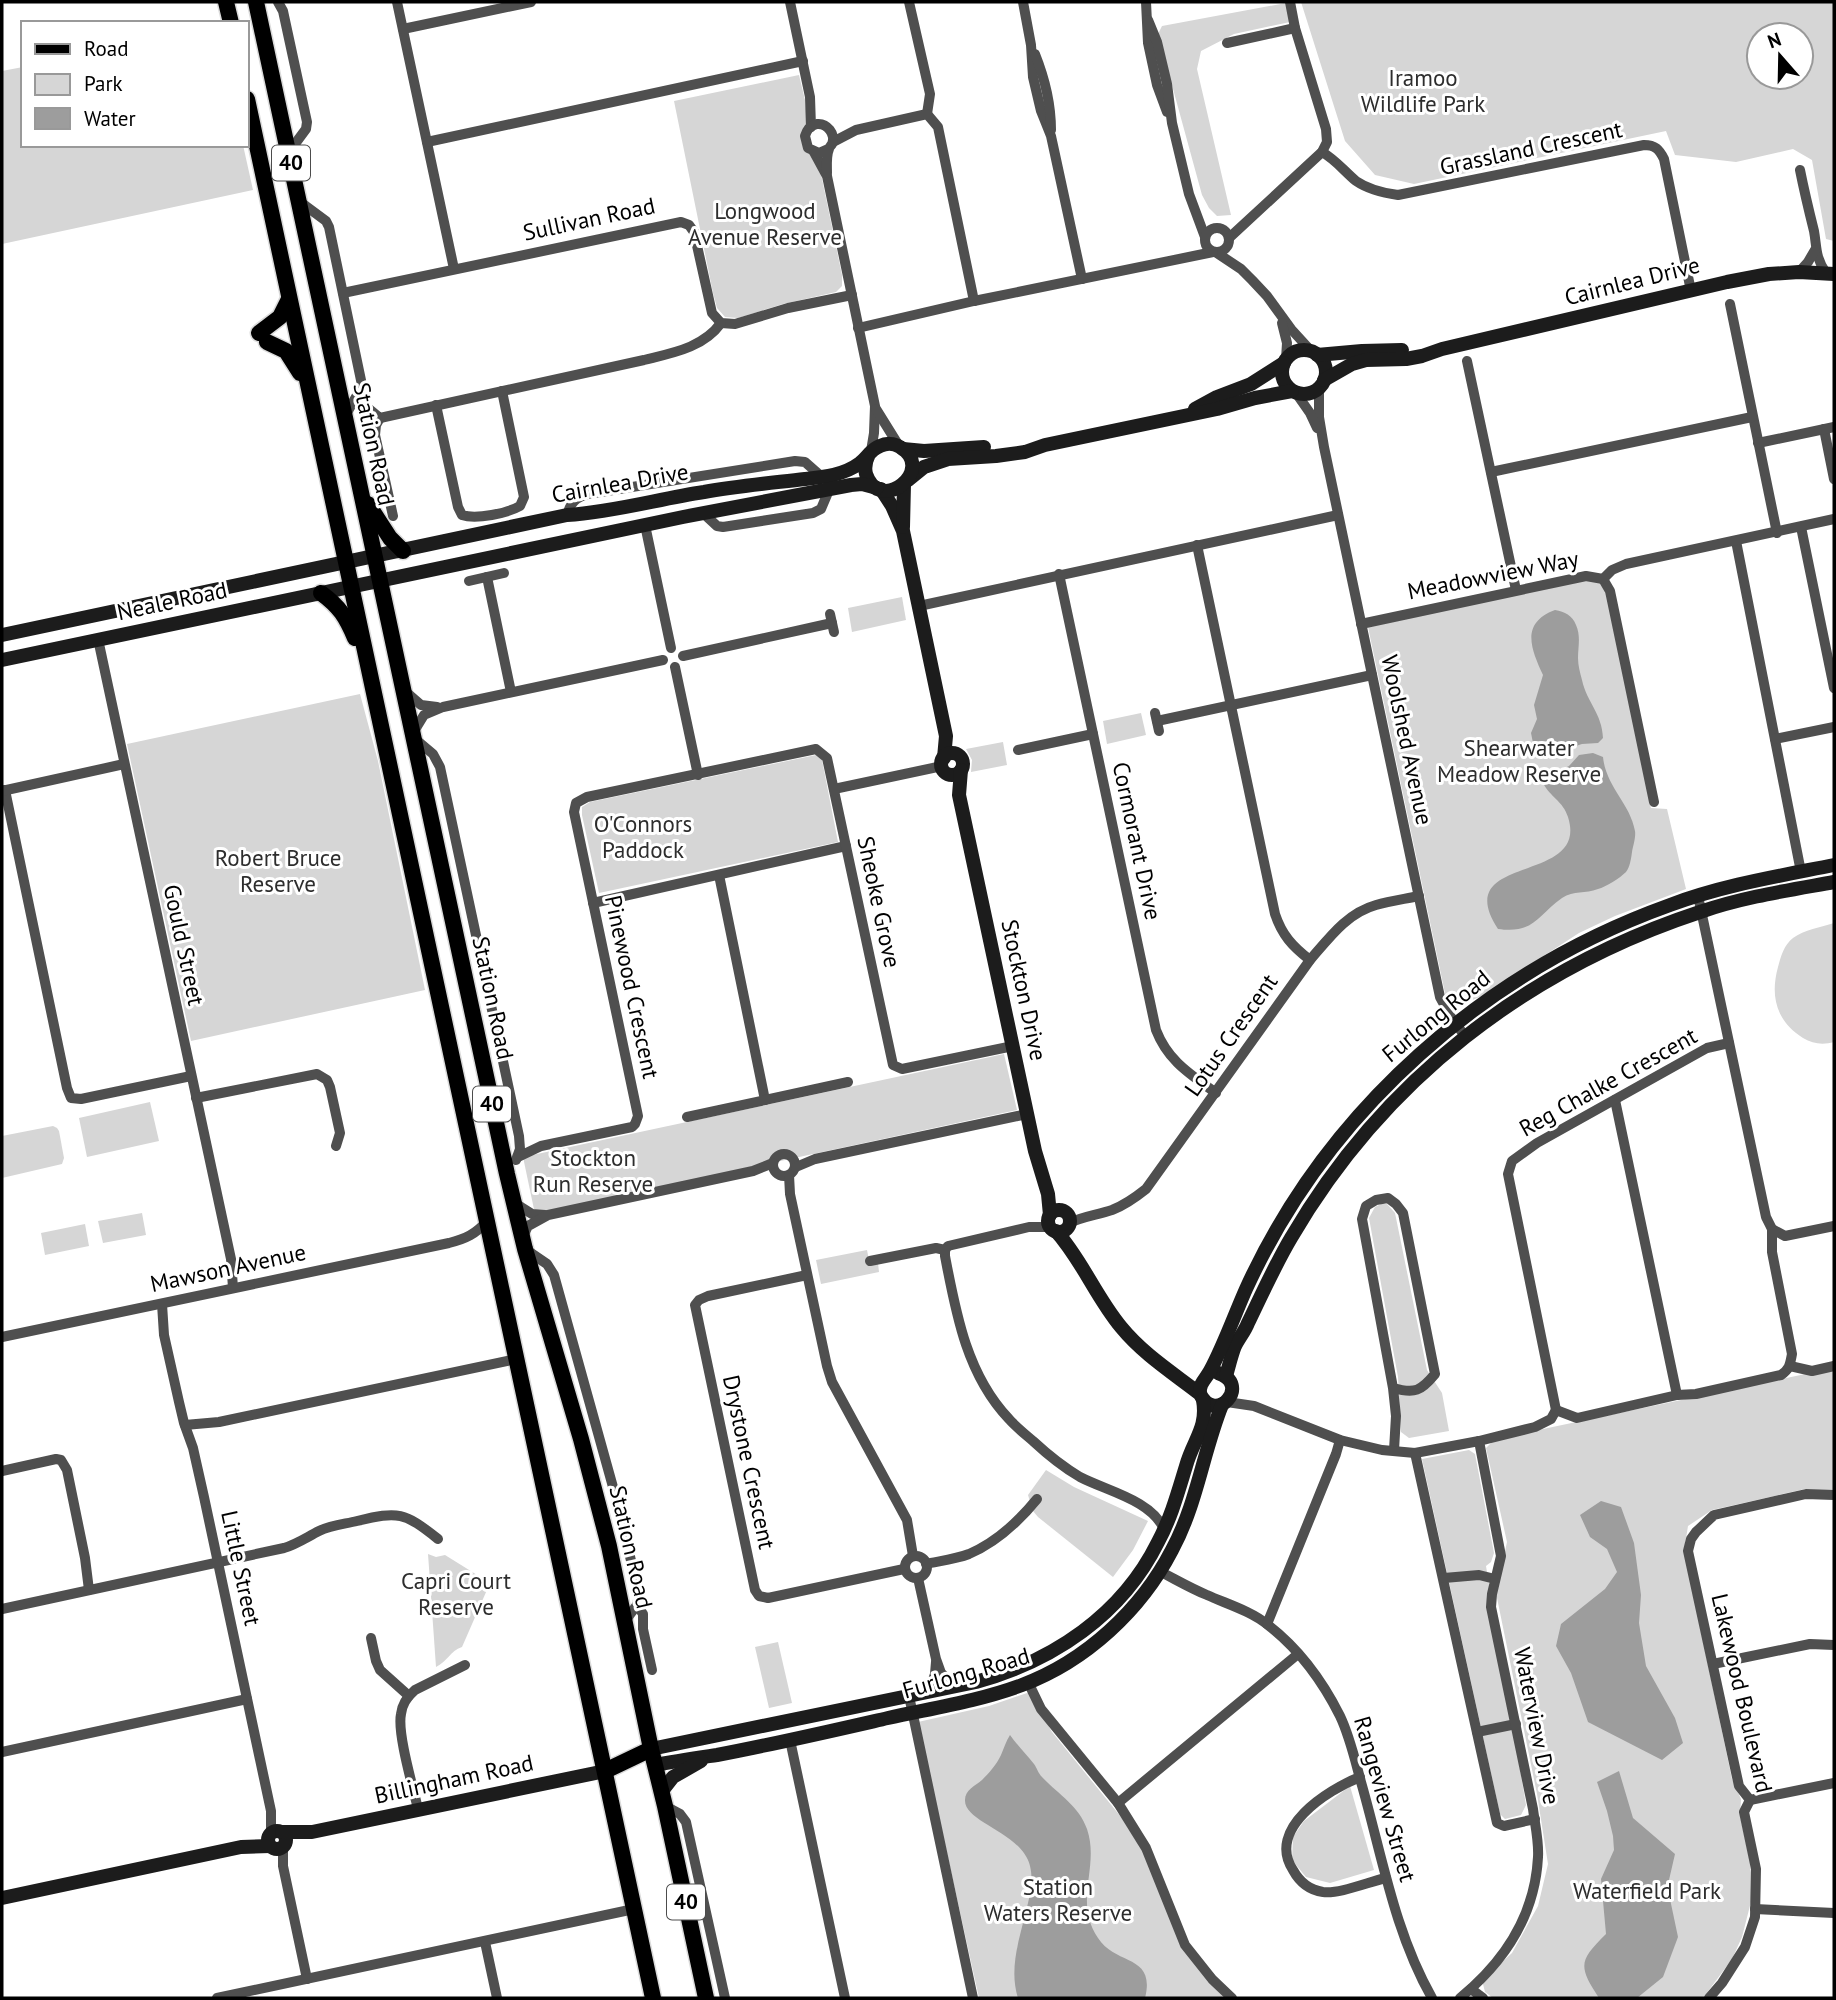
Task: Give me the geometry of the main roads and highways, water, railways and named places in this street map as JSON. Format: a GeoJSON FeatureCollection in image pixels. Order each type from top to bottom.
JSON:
{"type":"FeatureCollection","features":[{"type":"Feature","properties":{"kind":"main road"},"geometry":{"type":"LineString","coordinates":[[226,2],[231,21]]}},
{"type":"Feature","properties":{"kind":"main road","name":"Station Road"},"geometry":{"type":"LineString","coordinates":[[257,2],[513,1202],[590,1473],[625,1621],[706,1998]]}},
{"type":"Feature","properties":{"kind":"main road","name":"40"},"geometry":{"type":"LineString","coordinates":[[248,104],[653,1998]]}},
{"type":"Feature","properties":{"kind":"main road"},"geometry":{"type":"LineString","coordinates":[[289,299],[280,317],[263,338],[286,351],[307,384]]}},
{"type":"Feature","properties":{"kind":"main road"},"geometry":{"type":"LineString","coordinates":[[295,331],[325,324]]}},
{"type":"Feature","properties":{"kind":"main road"},"geometry":{"type":"LineString","coordinates":[[360,486],[381,526],[403,551]]}},
{"type":"Feature","properties":{"kind":"main road"},"geometry":{"type":"LineString","coordinates":[[321,593],[342,612],[368,666]]}},
{"type":"Feature","properties":{"kind":"main road"},"geometry":{"type":"LineString","coordinates":[[605,1771],[653,1757]]}},
{"type":"Feature","properties":{"kind":"water"},"geometry":{"type":"Polygon","coordinates":[[[1555,610],[1568,614],[1578,629],[1580,672],[1584,688],[1600,722],[1603,738],[1598,743],[1582,744],[1554,753],[1541,751],[1533,743],[1531,733],[1537,719],[1534,705],[1543,675],[1531,638],[1537,622],[1555,610]]]}},
{"type":"Feature","properties":{"kind":"water"},"geometry":{"type":"Polygon","coordinates":[[[1593,753],[1603,757],[1605,768],[1635,831],[1627,870],[1601,888],[1562,898],[1527,926],[1520,929],[1498,929],[1488,905],[1491,889],[1504,878],[1559,853],[1569,838],[1566,812],[1543,783],[1547,773],[1569,766],[1579,755],[1593,753]]]}},
{"type":"Feature","properties":{"kind":"water"},"geometry":{"type":"Polygon","coordinates":[[[1601,1501],[1621,1507],[1634,1543],[1641,1595],[1639,1623],[1646,1666],[1675,1718],[1683,1743],[1662,1760],[1588,1722],[1571,1673],[1556,1646],[1561,1624],[1605,1589],[1617,1572],[1607,1549],[1590,1537],[1580,1515],[1601,1501]]]}},
{"type":"Feature","properties":{"kind":"water"},"geometry":{"type":"Polygon","coordinates":[[[1010,1735],[1041,1775],[1083,1821],[1090,1843],[1087,1897],[1091,1924],[1106,1947],[1140,1967],[1147,1984],[1145,1998],[1018,1998],[1015,1962],[1031,1889],[1030,1866],[1025,1854],[1006,1836],[974,1815],[967,1808],[965,1800],[969,1791],[995,1765],[1010,1735]]]}},
{"type":"Feature","properties":{"kind":"water"},"geometry":{"type":"Polygon","coordinates":[[[1619,1771],[1633,1818],[1675,1854],[1669,1880],[1678,1937],[1663,1977],[1637,1998],[1599,1998],[1587,1978],[1584,1963],[1591,1950],[1606,1934],[1601,1879],[1614,1850],[1607,1811],[1597,1782],[1619,1771]]]}},
{"type":"Feature","properties":{"kind":"park label","name":"Iramoo Wildlife Park"},"geometry":{"type":"Point","coordinates":[1423,91]}},
{"type":"Feature","properties":{"kind":"park label","name":"Longwood Avenue Reserve"},"geometry":{"type":"Point","coordinates":[765,224]}},
{"type":"Feature","properties":{"kind":"park label","name":"Shearwater Meadow Reserve"},"geometry":{"type":"Point","coordinates":[1519,761]}},
{"type":"Feature","properties":{"kind":"park label","name":"O'Connors Paddock"},"geometry":{"type":"Point","coordinates":[643,837]}},
{"type":"Feature","properties":{"kind":"park label","name":"Robert Bruce Reserve"},"geometry":{"type":"Point","coordinates":[278,871]}},
{"type":"Feature","properties":{"kind":"park label","name":"Stockton Run Reserve"},"geometry":{"type":"Point","coordinates":[593,1171]}},
{"type":"Feature","properties":{"kind":"park label","name":"Capri Court Reserve"},"geometry":{"type":"Point","coordinates":[456,1594]}},
{"type":"Feature","properties":{"kind":"park label","name":"Waterfield Park"},"geometry":{"type":"Point","coordinates":[1647,1891]}},
{"type":"Feature","properties":{"kind":"park label","name":"Station Waters Reserve"},"geometry":{"type":"Point","coordinates":[1058,1900]}}]}
